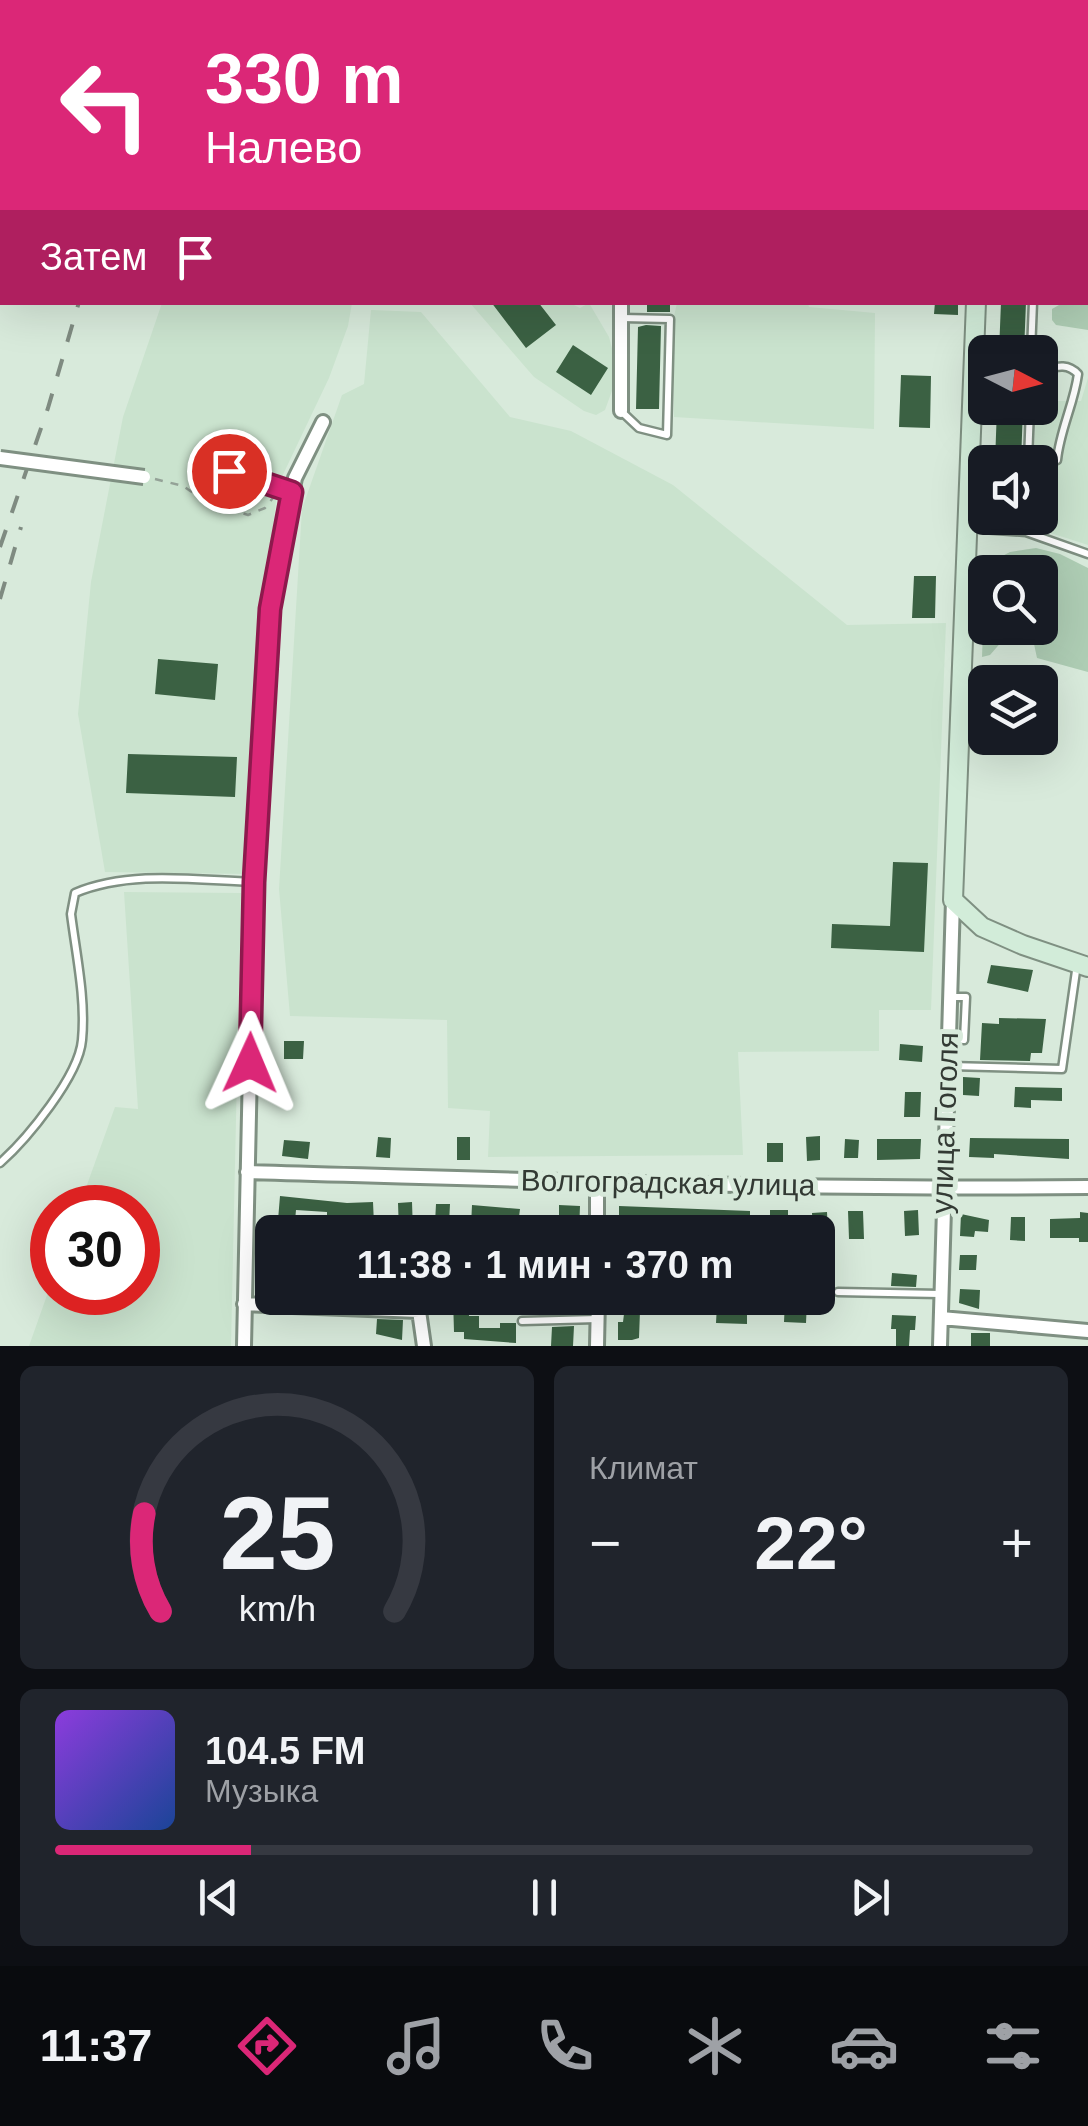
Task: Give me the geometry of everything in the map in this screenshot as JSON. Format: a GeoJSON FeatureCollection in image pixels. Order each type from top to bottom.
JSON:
{"type":"FeatureCollection","features":[{"type":"Feature","properties":{"kind":"street"},"geometry":{"type":"LineString","coordinates":[[620,305],[621,411]]}},
{"type":"Feature","properties":{"kind":"street","name":"улица Гоголя"},"geometry":{"type":"LineString","coordinates":[[976,305],[977,335]]}},
{"type":"Feature","properties":{"kind":"street"},"geometry":{"type":"LineString","coordinates":[[244,1346],[254,882],[270,609],[286,489],[296,478],[323,422]]}},
{"type":"Feature","properties":{"kind":"street","name":"улица Гоголя"},"geometry":{"type":"LineString","coordinates":[[940,1346],[966,528],[975,425]]}},
{"type":"Feature","properties":{"kind":"street"},"geometry":{"type":"LineString","coordinates":[[0,458],[144,477]]}},
{"type":"Feature","properties":{"kind":"street"},"geometry":{"type":"LineString","coordinates":[[953,900],[982,927],[1023,946],[1082,965]]}},
{"type":"Feature","properties":{"kind":"street","name":"Волгоградская улица"},"geometry":{"type":"LineString","coordinates":[[247,1172],[597,1182],[1088,1187]]}},
{"type":"Feature","properties":{"kind":"street"},"geometry":{"type":"LineString","coordinates":[[597,1182],[598,1215]]}},
{"type":"Feature","properties":{"kind":"street"},"geometry":{"type":"LineString","coordinates":[[244,1304],[419,1311],[424,1346]]}},
{"type":"Feature","properties":{"kind":"street"},"geometry":{"type":"LineString","coordinates":[[597,1346],[598,1315]]}},
{"type":"Feature","properties":{"kind":"street"},"geometry":{"type":"LineString","coordinates":[[940,1318],[1088,1331]]}},
{"type":"Feature","properties":{"kind":"lane"},"geometry":{"type":"LineString","coordinates":[[1031,335],[1032,305]]}},
{"type":"Feature","properties":{"kind":"lane"},"geometry":{"type":"LineString","coordinates":[[621,318],[670,320],[667,434],[640,428],[621,411]]}},
{"type":"Feature","properties":{"kind":"lane"},"geometry":{"type":"LineString","coordinates":[[1058,366],[1072,368],[1078,374],[1076,394],[1058,452]]}},
{"type":"Feature","properties":{"kind":"lane"},"geometry":{"type":"LineString","coordinates":[[229,471],[286,489]]}},
{"type":"Feature","properties":{"kind":"lane"},"geometry":{"type":"LineString","coordinates":[[1034,535],[1088,554]]}},
{"type":"Feature","properties":{"kind":"lane"},"geometry":{"type":"LineString","coordinates":[[0,1163],[17,1148],[72,1072],[82,1044],[72,914],[75,893],[95,884],[138,879],[254,882]]}},
{"type":"Feature","properties":{"kind":"lane"},"geometry":{"type":"LineString","coordinates":[[947,1066],[1062,1069],[1082,965]]}},
{"type":"Feature","properties":{"kind":"lane"},"geometry":{"type":"LineString","coordinates":[[838,1292],[940,1294]]}},
{"type":"Feature","properties":{"kind":"lane"},"geometry":{"type":"LineString","coordinates":[[522,1321],[598,1319]]}},
{"type":"Feature","properties":{"kind":"path"},"geometry":{"type":"LineString","coordinates":[[144,477],[183,486],[205,501],[248,515],[265,508],[286,489]]}},
{"type":"Feature","properties":{"kind":"shaded area"},"geometry":{"type":"Polygon","coordinates":[[[161,305],[352,305],[329,378],[278,485],[261,624],[247,874],[105,872],[78,714],[91,582],[123,417],[161,305]]]}},
{"type":"Feature","properties":{"kind":"shaded area"},"geometry":{"type":"Polygon","coordinates":[[[472,305],[590,305],[609,337],[614,356],[613,388],[605,410],[596,415],[584,411],[534,377],[472,305]]]}},
{"type":"Feature","properties":{"kind":"shaded area"},"geometry":{"type":"Polygon","coordinates":[[[677,305],[808,305],[875,313],[874,429],[674,417],[677,305]]]}},
{"type":"Feature","properties":{"kind":"shaded area"},"geometry":{"type":"Polygon","coordinates":[[[1059,305],[1088,305],[1088,330],[1056,325],[1052,309],[1059,305]]]}},
{"type":"Feature","properties":{"kind":"shaded area"},"geometry":{"type":"Polygon","coordinates":[[[371,310],[421,312],[510,417],[571,431],[673,485],[847,625],[946,623],[931,1010],[879,1010],[879,1051],[738,1052],[743,1155],[488,1157],[490,1111],[448,1108],[447,1020],[290,1016],[279,889],[302,509],[342,395],[364,384],[371,310]]]}},
{"type":"Feature","properties":{"kind":"shaded area"},"geometry":{"type":"Polygon","coordinates":[[[1088,378],[1088,545],[1057,535],[1058,445],[1035,445],[1035,425],[1058,425],[1058,401],[1081,401],[1088,378]]]}},
{"type":"Feature","properties":{"kind":"shaded area"},"geometry":{"type":"Polygon","coordinates":[[[1036,548],[1060,554],[1088,568],[1088,672],[1037,658],[1034,645],[1058,645],[1058,555],[1004,555],[1036,548]]]}},
{"type":"Feature","properties":{"kind":"shaded area"},"geometry":{"type":"Polygon","coordinates":[[[982,645],[999,645],[990,655],[982,657],[982,645]]]}},
{"type":"Feature","properties":{"kind":"shaded area"},"geometry":{"type":"Polygon","coordinates":[[[124,892],[241,893],[231,1346],[29,1346],[40,1315],[160,1315],[160,1185],[87,1185],[115,1107],[138,1109],[124,892]]]}},
{"type":"Feature","properties":{"kind":"building"},"geometry":{"type":"Polygon","coordinates":[[[493,305],[540,305],[556,325],[526,348],[493,305]]]}},
{"type":"Feature","properties":{"kind":"building"},"geometry":{"type":"Polygon","coordinates":[[[647,305],[670,305],[670,312],[647,312],[647,305]]]}},
{"type":"Feature","properties":{"kind":"building"},"geometry":{"type":"Polygon","coordinates":[[[935,305],[958,305],[958,315],[934,314],[935,305]]]}},
{"type":"Feature","properties":{"kind":"building"},"geometry":{"type":"Polygon","coordinates":[[[1001,305],[1026,305],[1025,335],[1000,335],[1001,305]]]}},
{"type":"Feature","properties":{"kind":"building"},"geometry":{"type":"Polygon","coordinates":[[[661,326],[659,409],[636,409],[638,327],[661,326]]]}},
{"type":"Feature","properties":{"kind":"building"},"geometry":{"type":"Polygon","coordinates":[[[573,345],[608,368],[591,395],[556,372],[573,345]]]}},
{"type":"Feature","properties":{"kind":"building"},"geometry":{"type":"Polygon","coordinates":[[[901,375],[931,376],[930,428],[899,427],[901,375]]]}},
{"type":"Feature","properties":{"kind":"building"},"geometry":{"type":"Polygon","coordinates":[[[996,425],[1022,425],[1022,445],[996,445],[996,425]]]}},
{"type":"Feature","properties":{"kind":"building"},"geometry":{"type":"Polygon","coordinates":[[[914,576],[936,576],[935,618],[912,618],[914,576]]]}},
{"type":"Feature","properties":{"kind":"building"},"geometry":{"type":"Polygon","coordinates":[[[158,659],[218,664],[215,700],[155,694],[158,659]]]}},
{"type":"Feature","properties":{"kind":"building"},"geometry":{"type":"Polygon","coordinates":[[[128,754],[237,757],[235,797],[126,793],[128,754]]]}},
{"type":"Feature","properties":{"kind":"building"},"geometry":{"type":"Polygon","coordinates":[[[893,862],[928,863],[924,952],[831,948],[832,924],[890,926],[893,862]]]}},
{"type":"Feature","properties":{"kind":"building"},"geometry":{"type":"Polygon","coordinates":[[[991,965],[1033,970],[1028,992],[987,983],[991,965]]]}},
{"type":"Feature","properties":{"kind":"building"},"geometry":{"type":"Polygon","coordinates":[[[999,1018],[1046,1019],[1042,1053],[1031,1053],[1030,1061],[980,1060],[982,1023],[999,1024],[999,1018]]]}},
{"type":"Feature","properties":{"kind":"building"},"geometry":{"type":"Polygon","coordinates":[[[284,1041],[304,1041],[303,1059],[284,1059],[284,1041]]]}},
{"type":"Feature","properties":{"kind":"building"},"geometry":{"type":"Polygon","coordinates":[[[900,1044],[923,1046],[922,1062],[899,1060],[900,1044]]]}},
{"type":"Feature","properties":{"kind":"building"},"geometry":{"type":"Polygon","coordinates":[[[963,1077],[980,1078],[979,1096],[963,1095],[963,1077]]]}},
{"type":"Feature","properties":{"kind":"building"},"geometry":{"type":"Polygon","coordinates":[[[1015,1087],[1062,1088],[1062,1101],[1031,1100],[1031,1108],[1014,1107],[1015,1087]]]}},
{"type":"Feature","properties":{"kind":"building"},"geometry":{"type":"Polygon","coordinates":[[[905,1092],[921,1092],[920,1117],[904,1117],[905,1092]]]}},
{"type":"Feature","properties":{"kind":"building"},"geometry":{"type":"Polygon","coordinates":[[[820,1136],[820,1160],[807,1161],[806,1137],[820,1136]]]}},
{"type":"Feature","properties":{"kind":"building"},"geometry":{"type":"Polygon","coordinates":[[[378,1137],[391,1138],[390,1158],[376,1157],[378,1137]]]}},
{"type":"Feature","properties":{"kind":"building"},"geometry":{"type":"Polygon","coordinates":[[[457,1137],[470,1137],[470,1160],[457,1160],[457,1137]]]}},
{"type":"Feature","properties":{"kind":"building"},"geometry":{"type":"Polygon","coordinates":[[[970,1138],[1069,1139],[1069,1159],[994,1154],[994,1158],[969,1157],[970,1138]]]}},
{"type":"Feature","properties":{"kind":"building"},"geometry":{"type":"Polygon","coordinates":[[[845,1139],[859,1140],[858,1158],[844,1158],[845,1139]]]}},
{"type":"Feature","properties":{"kind":"building"},"geometry":{"type":"Polygon","coordinates":[[[877,1139],[921,1139],[920,1159],[877,1160],[877,1139]]]}},
{"type":"Feature","properties":{"kind":"building"},"geometry":{"type":"Polygon","coordinates":[[[284,1140],[310,1142],[308,1159],[282,1156],[284,1140]]]}},
{"type":"Feature","properties":{"kind":"building"},"geometry":{"type":"Polygon","coordinates":[[[767,1143],[783,1143],[783,1162],[767,1162],[767,1143]]]}},
{"type":"Feature","properties":{"kind":"building"},"geometry":{"type":"Polygon","coordinates":[[[280,1196],[373,1202],[374,1215],[296,1210],[296,1215],[278,1215],[280,1196]]]}},
{"type":"Feature","properties":{"kind":"building"},"geometry":{"type":"Polygon","coordinates":[[[412,1202],[412,1215],[398,1215],[398,1203],[412,1202]]]}},
{"type":"Feature","properties":{"kind":"building"},"geometry":{"type":"Polygon","coordinates":[[[436,1204],[450,1204],[449,1215],[435,1215],[436,1204]]]}},
{"type":"Feature","properties":{"kind":"building"},"geometry":{"type":"Polygon","coordinates":[[[472,1205],[520,1209],[519,1215],[472,1215],[472,1205]]]}},
{"type":"Feature","properties":{"kind":"building"},"geometry":{"type":"Polygon","coordinates":[[[559,1205],[580,1206],[580,1215],[559,1215],[559,1205]]]}},
{"type":"Feature","properties":{"kind":"building"},"geometry":{"type":"Polygon","coordinates":[[[619,1206],[750,1211],[750,1215],[619,1215],[619,1206]]]}},
{"type":"Feature","properties":{"kind":"building"},"geometry":{"type":"Polygon","coordinates":[[[770,1210],[788,1210],[788,1215],[770,1215],[770,1210]]]}},
{"type":"Feature","properties":{"kind":"building"},"geometry":{"type":"Polygon","coordinates":[[[918,1210],[919,1235],[905,1236],[904,1211],[918,1210]]]}},
{"type":"Feature","properties":{"kind":"building"},"geometry":{"type":"Polygon","coordinates":[[[848,1211],[863,1211],[864,1239],[849,1239],[848,1211]]]}},
{"type":"Feature","properties":{"kind":"building"},"geometry":{"type":"Polygon","coordinates":[[[1080,1212],[1088,1213],[1088,1242],[1079,1242],[1079,1238],[1050,1238],[1050,1219],[1080,1218],[1080,1212]]]}},
{"type":"Feature","properties":{"kind":"building"},"geometry":{"type":"Polygon","coordinates":[[[961,1214],[989,1220],[988,1232],[960,1236],[961,1214]]]}},
{"type":"Feature","properties":{"kind":"building"},"geometry":{"type":"Polygon","coordinates":[[[1011,1217],[1025,1217],[1025,1241],[1010,1240],[1011,1217]]]}},
{"type":"Feature","properties":{"kind":"building"},"geometry":{"type":"Polygon","coordinates":[[[960,1255],[977,1255],[976,1270],[959,1270],[960,1255]]]}},
{"type":"Feature","properties":{"kind":"building"},"geometry":{"type":"Polygon","coordinates":[[[892,1273],[917,1275],[916,1287],[891,1286],[892,1273]]]}},
{"type":"Feature","properties":{"kind":"building"},"geometry":{"type":"Polygon","coordinates":[[[960,1289],[980,1290],[979,1309],[959,1303],[960,1289]]]}},
{"type":"Feature","properties":{"kind":"building"},"geometry":{"type":"Polygon","coordinates":[[[454,1315],[479,1316],[479,1328],[516,1323],[516,1343],[464,1339],[464,1332],[454,1332],[454,1315]]]}},
{"type":"Feature","properties":{"kind":"building"},"geometry":{"type":"Polygon","coordinates":[[[624,1315],[640,1315],[639,1338],[618,1340],[618,1322],[623,1322],[624,1315]]]}},
{"type":"Feature","properties":{"kind":"building"},"geometry":{"type":"Polygon","coordinates":[[[716,1315],[747,1315],[747,1324],[716,1323],[716,1315]]]}},
{"type":"Feature","properties":{"kind":"building"},"geometry":{"type":"Polygon","coordinates":[[[784,1315],[806,1315],[806,1323],[784,1322],[784,1315]]]}},
{"type":"Feature","properties":{"kind":"building"},"geometry":{"type":"Polygon","coordinates":[[[892,1315],[916,1316],[909,1346],[896,1346],[892,1315]]]}},
{"type":"Feature","properties":{"kind":"building"},"geometry":{"type":"Polygon","coordinates":[[[377,1319],[403,1320],[402,1340],[376,1334],[377,1319]]]}},
{"type":"Feature","properties":{"kind":"building"},"geometry":{"type":"Polygon","coordinates":[[[574,1326],[573,1346],[551,1346],[552,1327],[574,1326]]]}},
{"type":"Feature","properties":{"kind":"building"},"geometry":{"type":"Polygon","coordinates":[[[971,1333],[990,1333],[990,1346],[971,1346],[971,1333]]]}},
{"type":"Feature","properties":{"kind":"railway"},"geometry":{"type":"LineString","coordinates":[[0,547],[78,305]]}},
{"type":"Feature","properties":{"kind":"railway"},"geometry":{"type":"LineString","coordinates":[[0,599],[21,527]]}},
{"type":"Feature","properties":{"kind":"route"},"geometry":{"type":"LineString","coordinates":[[229,471],[292,492],[270,609],[254,882],[250,1063]]}}]}
